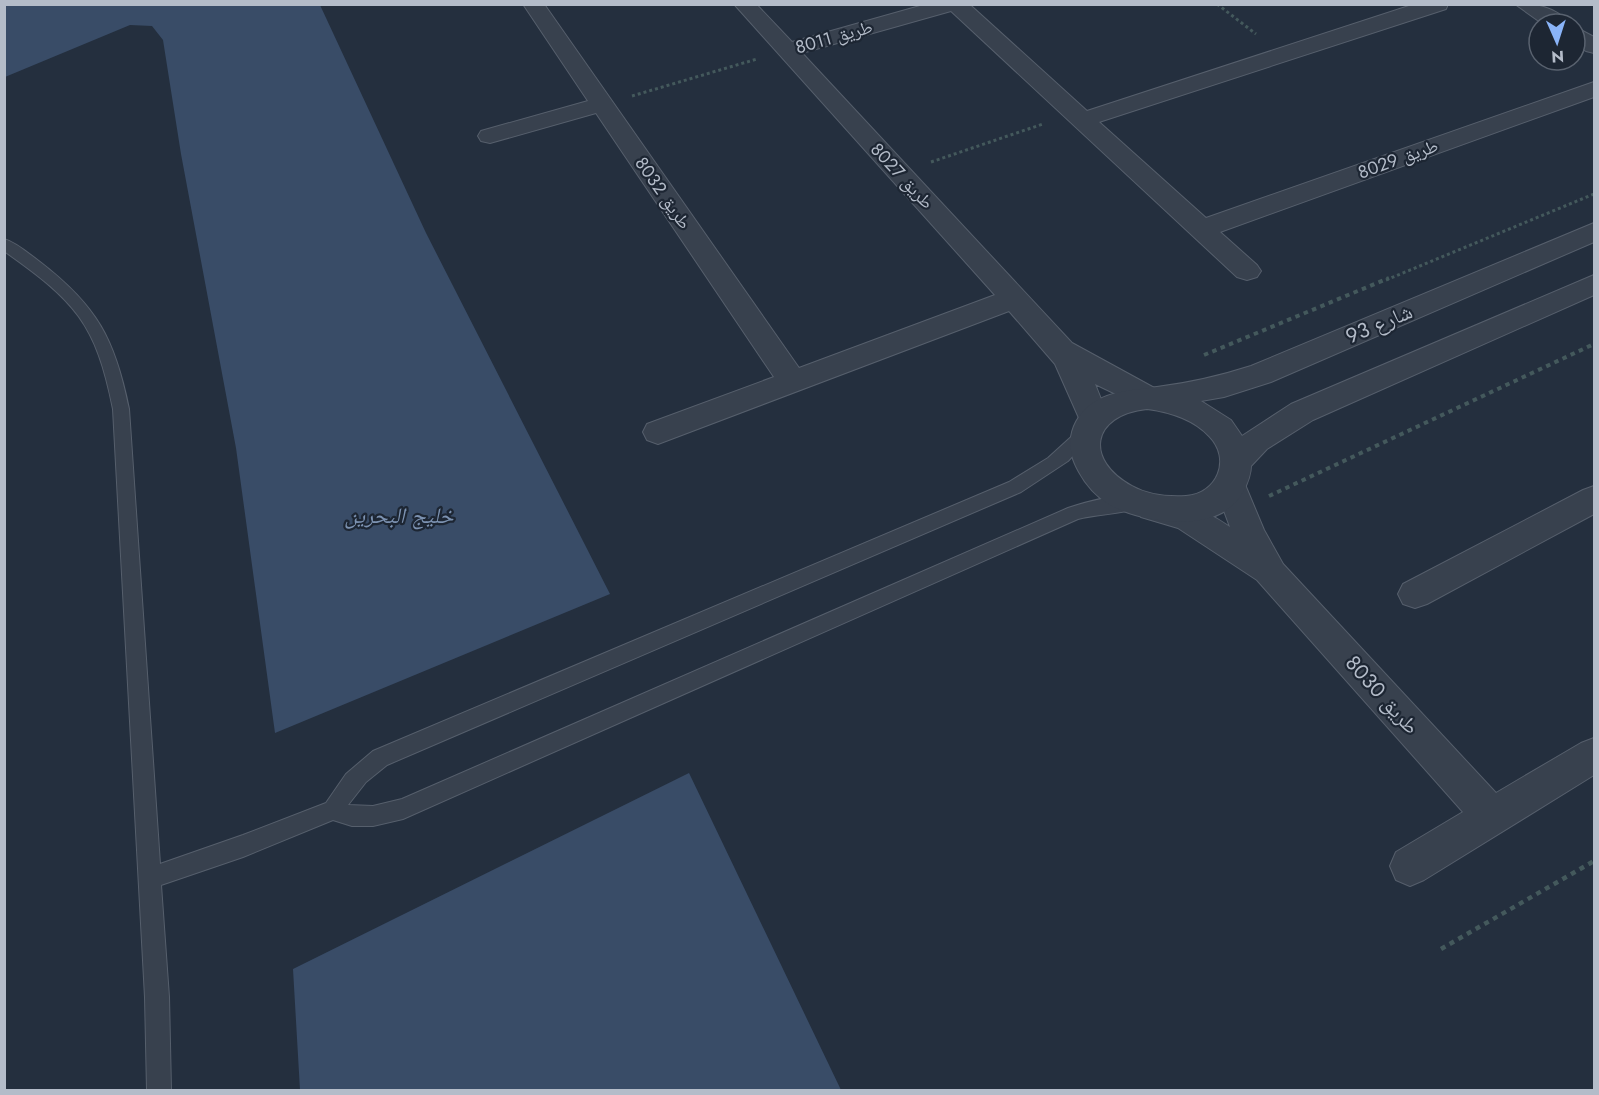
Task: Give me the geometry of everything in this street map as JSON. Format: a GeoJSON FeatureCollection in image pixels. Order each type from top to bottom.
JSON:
{"type":"FeatureCollection","features":[{"type":"Feature","properties":{"kind":"street","name":"طريق 8032"},"geometry":{"type":"LineString","coordinates":[[533,4],[793,382]]}},
{"type":"Feature","properties":{"kind":"street","name":"طريق 8027"},"geometry":{"type":"LineString","coordinates":[[744,4],[1060,348],[1087,393],[1090,425]]}},
{"type":"Feature","properties":{"kind":"street"},"geometry":{"type":"LineString","coordinates":[[954,4],[1247,271]]}},
{"type":"Feature","properties":{"kind":"street","name":"طريق 8011"},"geometry":{"type":"LineString","coordinates":[[786,51],[954,4]]}},
{"type":"Feature","properties":{"kind":"street"},"geometry":{"type":"LineString","coordinates":[[1079,117],[1283,55],[1438,4]]}},
{"type":"Feature","properties":{"kind":"street"},"geometry":{"type":"LineString","coordinates":[[1525,4],[1538,12]]}},
{"type":"Feature","properties":{"kind":"street","name":"طريق 8029"},"geometry":{"type":"LineString","coordinates":[[1202,229],[1594,89]]}},
{"type":"Feature","properties":{"kind":"street"},"geometry":{"type":"LineString","coordinates":[[490,136],[602,104]]}},
{"type":"Feature","properties":{"kind":"street","name":"شارع 93"},"geometry":{"type":"LineString","coordinates":[[1153,398],[1224,386],[1262,374],[1594,232]]}},
{"type":"Feature","properties":{"kind":"street"},"geometry":{"type":"LineString","coordinates":[[1235,485],[1232,447],[1224,433],[1211,420],[1178,402],[1153,398],[1116,403],[1090,425],[1085,447],[1088,456],[1101,479],[1116,492],[1144,506],[1177,510],[1200,507],[1218,498],[1235,485],[1256,441],[1302,412],[1594,284]]}},
{"type":"Feature","properties":{"kind":"street"},"geometry":{"type":"LineString","coordinates":[[658,432],[1015,298]]}},
{"type":"Feature","properties":{"kind":"street","name":"طريق 8027"},"geometry":{"type":"LineString","coordinates":[[1060,348],[1115,382],[1153,398]]}},
{"type":"Feature","properties":{"kind":"street","name":"طريق 8030"},"geometry":{"type":"LineString","coordinates":[[1235,485],[1256,550],[1271,574],[1492,816]]}},
{"type":"Feature","properties":{"kind":"street"},"geometry":{"type":"LineString","coordinates":[[1415,594],[1594,499]]}},
{"type":"Feature","properties":{"kind":"street","name":"طريق 8030"},"geometry":{"type":"LineString","coordinates":[[1144,506],[1188,518],[1215,534],[1271,574]]}},
{"type":"Feature","properties":{"kind":"street"},"geometry":{"type":"LineString","coordinates":[[1410,866],[1594,755]]}},
{"type":"Feature","properties":{"kind":"lane"},"geometry":{"type":"LineString","coordinates":[[4,244],[61,285],[85,310],[103,339],[115,372],[121,410],[150,878],[159,1090]]}},
{"type":"Feature","properties":{"kind":"lane"},"geometry":{"type":"LineString","coordinates":[[150,878],[243,846],[333,810],[345,790],[362,771],[380,758],[1015,487],[1049,467],[1070,451],[1090,425]]}},
{"type":"Feature","properties":{"kind":"lane"},"geometry":{"type":"LineString","coordinates":[[333,810],[352,816],[374,816],[404,809],[1074,513],[1097,507],[1144,506]]}},
{"type":"Feature","properties":{"kind":"path"},"geometry":{"type":"LineString","coordinates":[[1217,4],[1283,55]]}},
{"type":"Feature","properties":{"kind":"path"},"geometry":{"type":"LineString","coordinates":[[602,104],[786,51]]}},
{"type":"Feature","properties":{"kind":"path"},"geometry":{"type":"LineString","coordinates":[[898,172],[1079,117]]}},
{"type":"Feature","properties":{"kind":"path"},"geometry":{"type":"LineString","coordinates":[[1203,356],[1594,194]]}},
{"type":"Feature","properties":{"kind":"path"},"geometry":{"type":"LineString","coordinates":[[1235,485],[1594,344]]}},
{"type":"Feature","properties":{"kind":"path"},"geometry":{"type":"LineString","coordinates":[[1441,949],[1594,861]]}},
{"type":"Feature","properties":{"kind":"water","name":"خليج البحرين"},"geometry":{"type":"Polygon","coordinates":[[[5,4],[320,5],[426,233],[610,594],[275,733],[236,448],[181,154],[163,40],[152,26],[130,25],[5,77],[5,4]]]}},
{"type":"Feature","properties":{"kind":"water"},"geometry":{"type":"Polygon","coordinates":[[[689,773],[841,1090],[300,1090],[293,969],[689,773]]]}}]}
